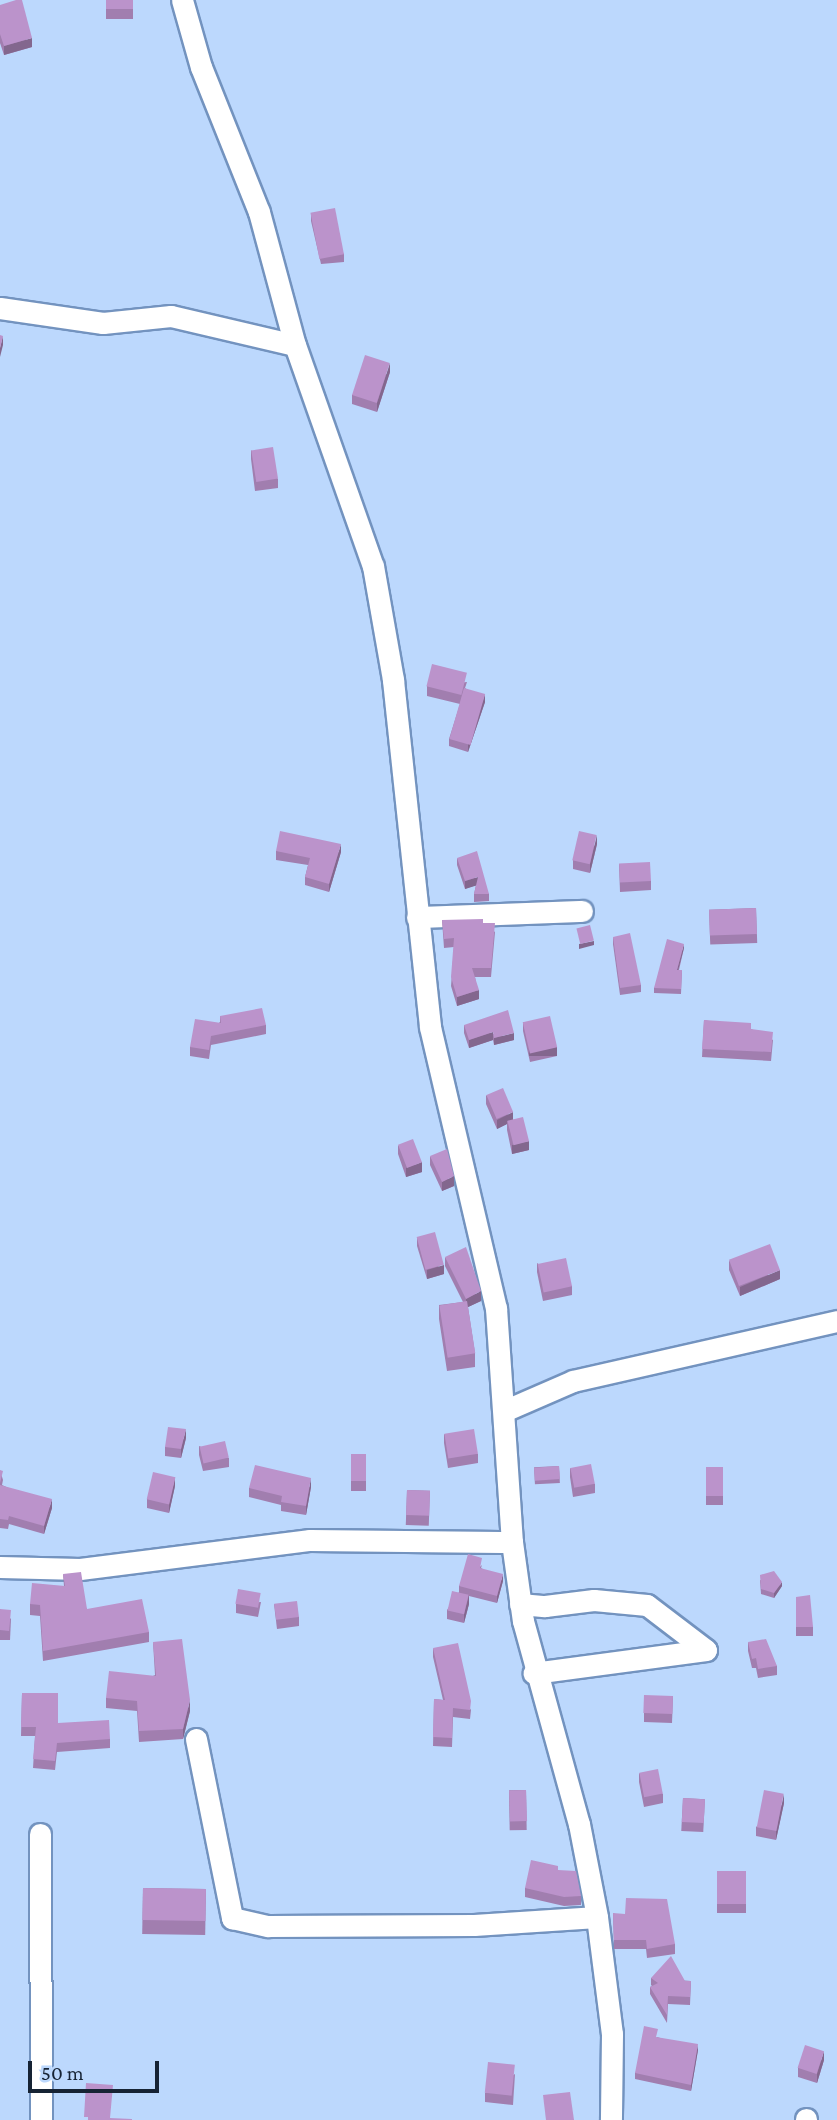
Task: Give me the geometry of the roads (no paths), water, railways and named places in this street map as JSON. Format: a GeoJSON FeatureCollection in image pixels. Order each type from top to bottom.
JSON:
{"type":"FeatureCollection","features":[{"type":"Feature","properties":{"kind":"street"},"geometry":{"type":"LineString","coordinates":[[181,0],[201,67],[259,212],[295,345],[373,566],[393,680],[417,917],[439,1070],[458,1135],[496,1308],[512,1542],[520,1604],[534,1673],[579,1824],[597,1917],[612,2034],[611,2120]]}},
{"type":"Feature","properties":{"kind":"street"},"geometry":{"type":"LineString","coordinates":[[0,308],[103,323],[171,316],[295,345]]}},
{"type":"Feature","properties":{"kind":"street"},"geometry":{"type":"LineString","coordinates":[[417,917],[582,911]]}},
{"type":"Feature","properties":{"kind":"street"},"geometry":{"type":"LineString","coordinates":[[504,1411],[573,1381],[837,1321]]}},
{"type":"Feature","properties":{"kind":"street"},"geometry":{"type":"LineString","coordinates":[[0,1567],[80,1569],[310,1540],[512,1542]]}},
{"type":"Feature","properties":{"kind":"street"},"geometry":{"type":"LineString","coordinates":[[520,1604],[545,1606],[594,1600],[648,1605],[706,1650],[534,1673]]}},
{"type":"Feature","properties":{"kind":"street"},"geometry":{"type":"LineString","coordinates":[[196,1739],[232,1918],[268,1926],[474,1925],[597,1917]]}},
{"type":"Feature","properties":{"kind":"street"},"geometry":{"type":"LineString","coordinates":[[40,1834],[41,2120]]}}]}
